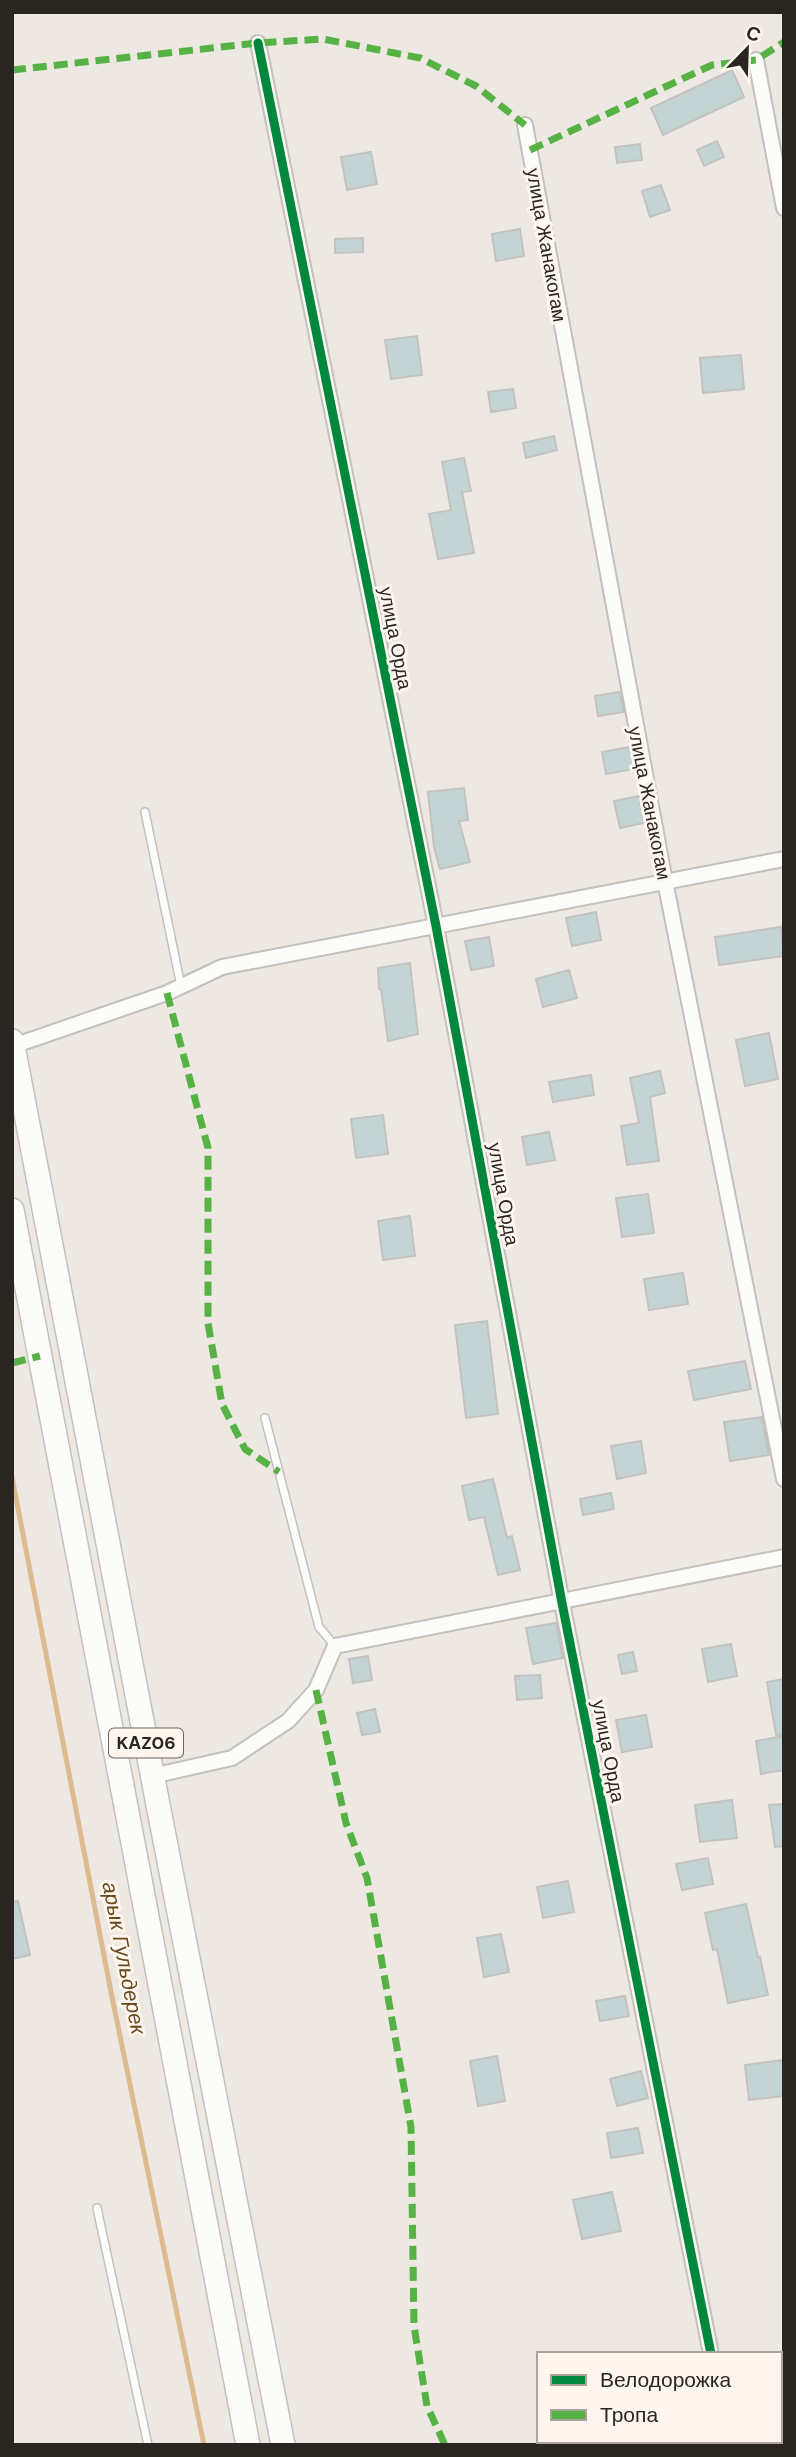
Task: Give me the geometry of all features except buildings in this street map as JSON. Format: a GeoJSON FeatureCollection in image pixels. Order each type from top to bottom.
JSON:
{"type":"FeatureCollection","features":[{"type":"Feature","properties":{"kind":"highway","name":"KАZ06"},"geometry":{"type":"LineString","coordinates":[[13,1044],[283,2445]]}},
{"type":"Feature","properties":{"kind":"highway","name":"KАZ06"},"geometry":{"type":"LineString","coordinates":[[12,1210],[248,2445]]}},
{"type":"Feature","properties":{"kind":"highway"},"geometry":{"type":"LineString","coordinates":[[126,1816],[159,1810]]}},
{"type":"Feature","properties":{"kind":"street","name":"улица Орда"},"geometry":{"type":"LineString","coordinates":[[258,43],[436,926],[562,1603],[711,2352]]}},
{"type":"Feature","properties":{"kind":"street"},"geometry":{"type":"LineString","coordinates":[[756,60],[784,208]]}},
{"type":"Feature","properties":{"kind":"street","name":"улица Жанакогам"},"geometry":{"type":"LineString","coordinates":[[526,125],[665,882],[784,1479]]}},
{"type":"Feature","properties":{"kind":"street"},"geometry":{"type":"LineString","coordinates":[[13,1044],[167,993],[222,967],[784,859]]}},
{"type":"Feature","properties":{"kind":"street"},"geometry":{"type":"LineString","coordinates":[[152,1776],[232,1758],[288,1721],[316,1690],[335,1646],[784,1557]]}},
{"type":"Feature","properties":{"kind":"lane"},"geometry":{"type":"LineString","coordinates":[[145,812],[181,986]]}},
{"type":"Feature","properties":{"kind":"lane"},"geometry":{"type":"LineString","coordinates":[[265,1418],[319,1627],[335,1646]]}},
{"type":"Feature","properties":{"kind":"lane"},"geometry":{"type":"LineString","coordinates":[[97,2208],[148,2445]]}},
{"type":"Feature","properties":{"kind":"waterway","name":"арык Гульдерек"},"geometry":{"type":"LineString","coordinates":[[12,1477],[111,1992],[204,2445]]}},
{"type":"Feature","properties":{"kind":"marked path"},"geometry":{"type":"LineString","coordinates":[[12,70],[258,43],[323,39],[420,58],[476,86],[525,125]]}},
{"type":"Feature","properties":{"kind":"marked path"},"geometry":{"type":"LineString","coordinates":[[530,150],[712,65],[756,60],[784,42]]}},
{"type":"Feature","properties":{"kind":"marked path"},"geometry":{"type":"LineString","coordinates":[[167,993],[208,1148],[208,1323],[222,1404],[245,1449],[279,1472]]}},
{"type":"Feature","properties":{"kind":"marked path"},"geometry":{"type":"LineString","coordinates":[[12,1363],[40,1356]]}},
{"type":"Feature","properties":{"kind":"marked path"},"geometry":{"type":"LineString","coordinates":[[316,1690],[346,1823],[367,1878],[411,2127],[414,2326],[427,2406],[445,2445]]}},
{"type":"Feature","properties":{"kind":"cycle path"},"geometry":{"type":"LineString","coordinates":[[258,43],[436,926],[562,1603],[711,2352]]}}]}
